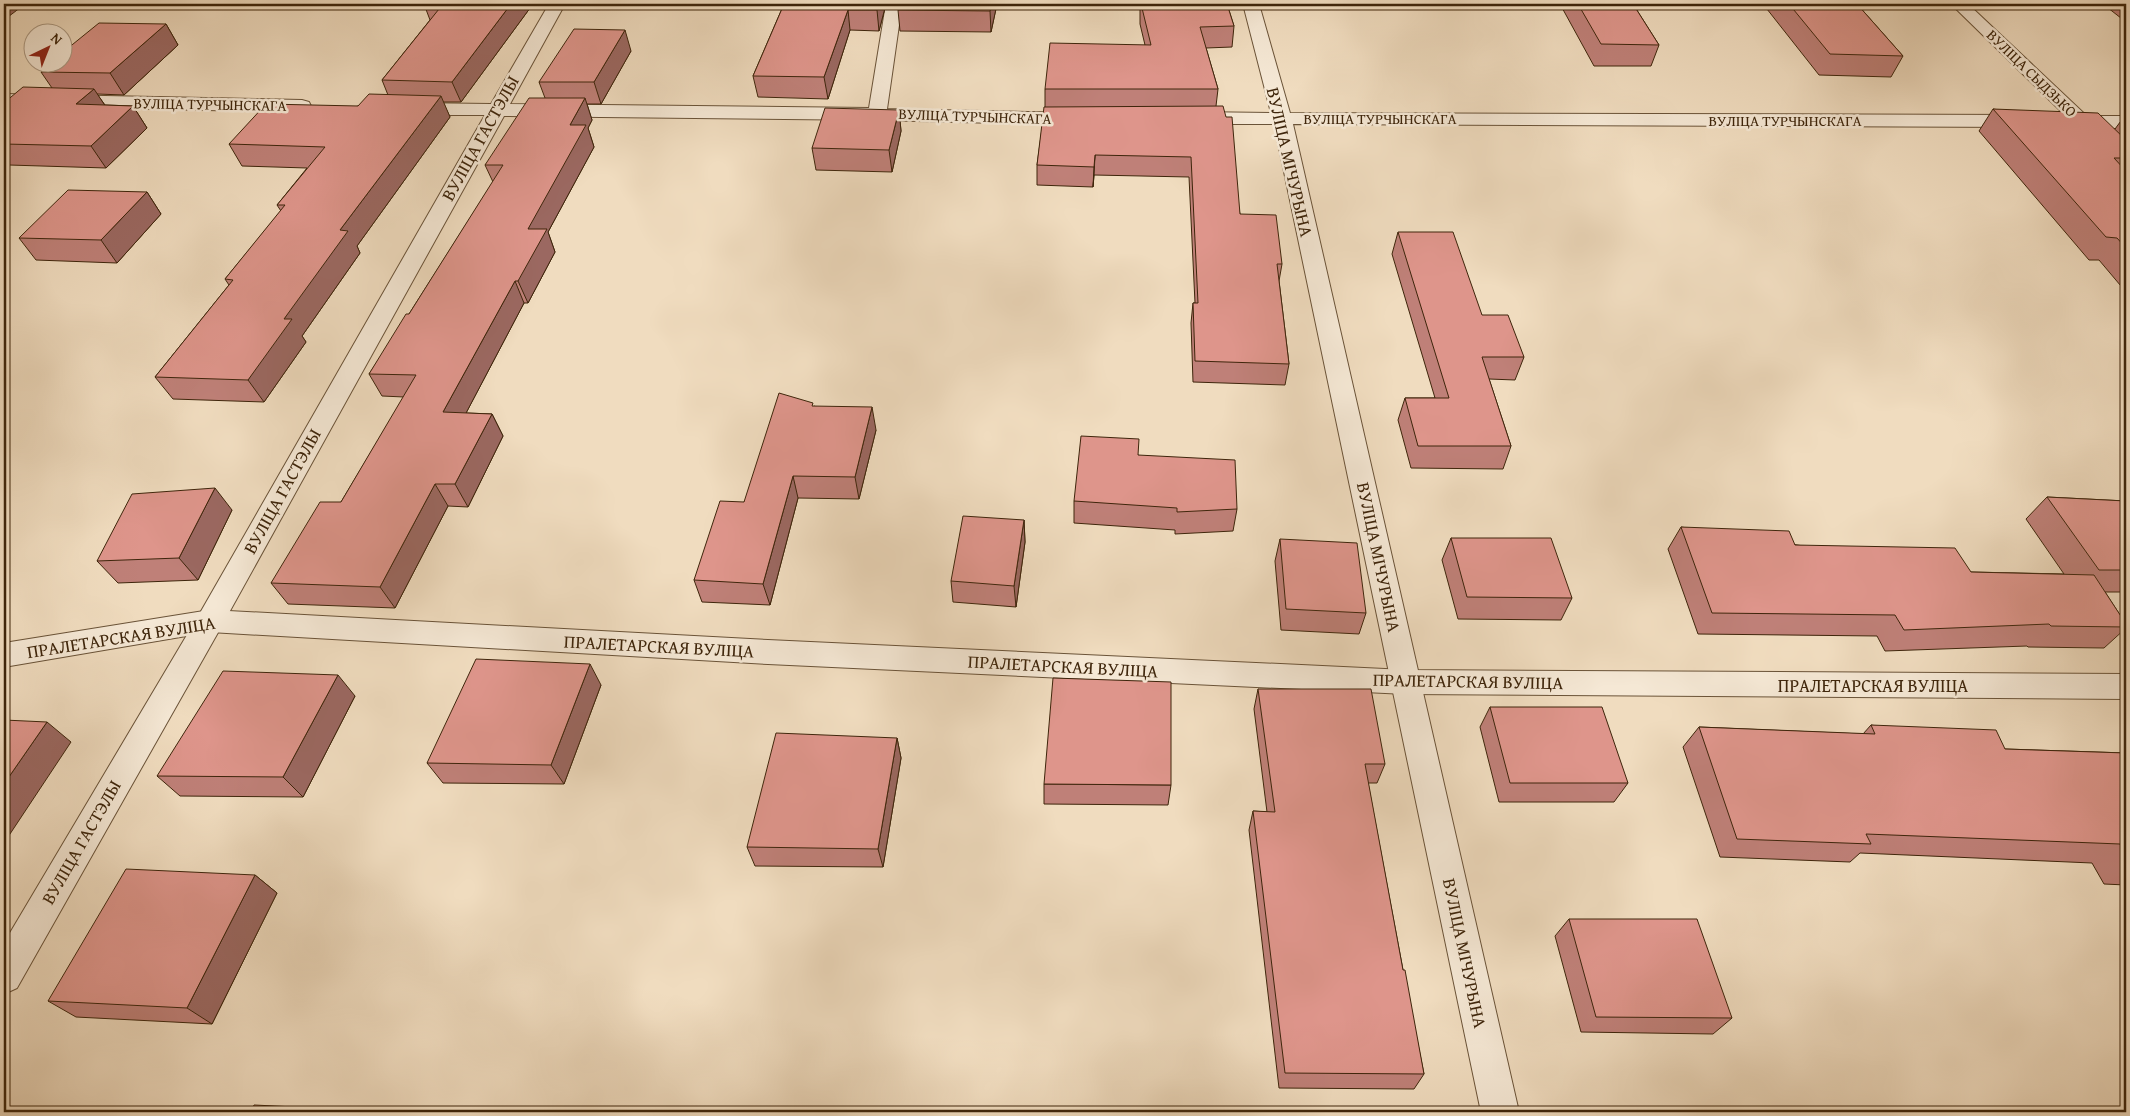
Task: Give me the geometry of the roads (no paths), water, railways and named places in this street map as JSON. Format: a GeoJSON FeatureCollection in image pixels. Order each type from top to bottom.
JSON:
{"type":"FeatureCollection","features":[{"type":"Feature","properties":{"kind":"street","name":"ВУЛІЦА ГАСТЭЛЫ"},"geometry":{"type":"LineString","coordinates":[[4,976],[210,621],[495,111],[557,4]]}},
{"type":"Feature","properties":{"kind":"street"},"geometry":{"type":"LineString","coordinates":[[877,114],[894,4]]}},
{"type":"Feature","properties":{"kind":"street","name":"ВУЛІЦА МІЧУРЫНА"},"geometry":{"type":"LineString","coordinates":[[1251,4],[1282,118],[1500,1112]]}},
{"type":"Feature","properties":{"kind":"street","name":"ВУЛІЦА СЫДЗЬКО"},"geometry":{"type":"LineString","coordinates":[[1959,4],[2126,164]]}},
{"type":"Feature","properties":{"kind":"street","name":"ВУЛІЦА ТУРЧЫНСКАГА"},"geometry":{"type":"LineString","coordinates":[[4,100],[318,107]]}},
{"type":"Feature","properties":{"kind":"street","name":"ВУЛІЦА ТУРЧЫНСКАГА"},"geometry":{"type":"LineString","coordinates":[[397,108],[495,111],[877,114],[1097,119]]}},
{"type":"Feature","properties":{"kind":"street","name":"ВУЛІЦА ТУРЧЫНСКАГА"},"geometry":{"type":"LineString","coordinates":[[1175,118],[2126,122]]}},
{"type":"Feature","properties":{"kind":"street","name":"ПРАЛЕТАРСКАЯ ВУЛІЦА"},"geometry":{"type":"LineString","coordinates":[[4,655],[210,621],[758,651],[1406,682],[2126,687]]}}]}
